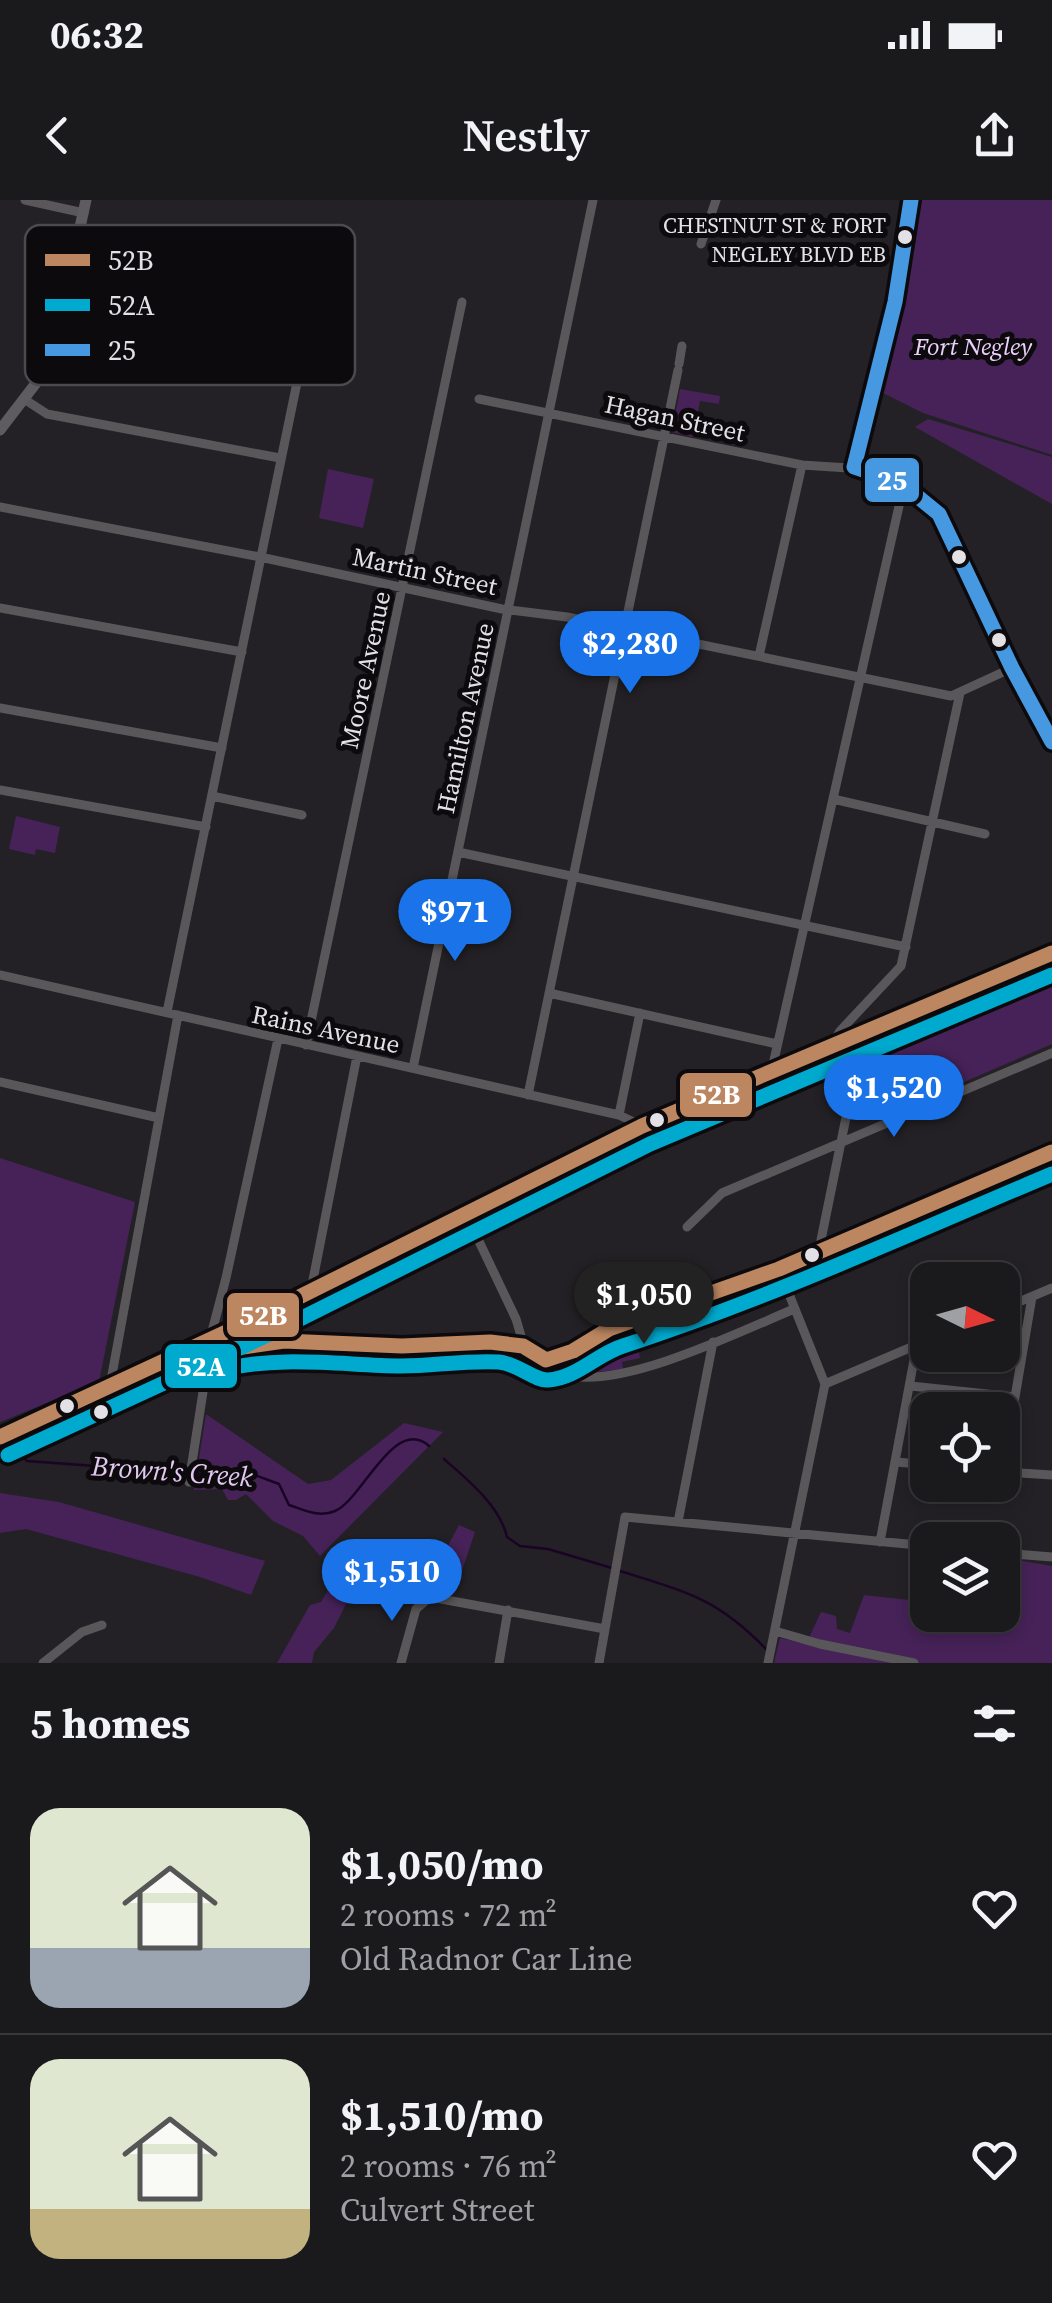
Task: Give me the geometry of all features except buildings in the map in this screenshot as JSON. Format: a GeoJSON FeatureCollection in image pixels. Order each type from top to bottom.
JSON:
{"type":"FeatureCollection","features":[{"type":"Feature","properties":{"kind":"main road"},"geometry":{"type":"LineString","coordinates":[[0,430],[34,385]]}},
{"type":"Feature","properties":{"kind":"main road"},"geometry":{"type":"LineString","coordinates":[[1,1448],[109,1386],[264,1315],[642,1126],[1052,953]]}},
{"type":"Feature","properties":{"kind":"main road"},"geometry":{"type":"LineString","coordinates":[[544,1358],[573,1351],[609,1328],[656,1315],[778,1269],[1052,1152]]}},
{"type":"Feature","properties":{"kind":"main road"},"geometry":{"type":"LineString","coordinates":[[264,1315],[256,1330],[269,1342]]}},
{"type":"Feature","properties":{"kind":"main road"},"geometry":{"type":"LineString","coordinates":[[0,1437],[16,1436],[110,1400],[236,1344],[527,1347]]}},
{"type":"Feature","properties":{"kind":"street"},"geometry":{"type":"LineString","coordinates":[[25,200],[85,206]]}},
{"type":"Feature","properties":{"kind":"street","name":"Hamilton Avenue"},"geometry":{"type":"LineString","coordinates":[[413,1068],[551,414],[592,200]]}},
{"type":"Feature","properties":{"kind":"street"},"geometry":{"type":"LineString","coordinates":[[701,244],[716,200]]}},
{"type":"Feature","properties":{"kind":"street"},"geometry":{"type":"LineString","coordinates":[[854,467],[900,281],[911,200]]}},
{"type":"Feature","properties":{"kind":"street","name":"Moore Avenue"},"geometry":{"type":"LineString","coordinates":[[306,1045],[462,302]]}},
{"type":"Feature","properties":{"kind":"street"},"geometry":{"type":"LineString","coordinates":[[528,1095],[682,346]]}},
{"type":"Feature","properties":{"kind":"street"},"geometry":{"type":"LineString","coordinates":[[110,1400],[109,1386],[160,1118],[173,1014],[206,827],[296,385]]}},
{"type":"Feature","properties":{"kind":"street"},"geometry":{"type":"LineString","coordinates":[[24,399],[47,414],[280,458]]}},
{"type":"Feature","properties":{"kind":"street","name":"Hagan Street"},"geometry":{"type":"LineString","coordinates":[[484,400],[802,465],[854,467],[885,474],[904,484]]}},
{"type":"Feature","properties":{"kind":"street"},"geometry":{"type":"LineString","coordinates":[[759,656],[802,465]]}},
{"type":"Feature","properties":{"kind":"street"},"geometry":{"type":"LineString","coordinates":[[772,1069],[904,484],[926,500],[944,523],[1012,668],[1052,742]]}},
{"type":"Feature","properties":{"kind":"street","name":"Martin Street"},"geometry":{"type":"LineString","coordinates":[[0,507],[951,696],[960,693]]}},
{"type":"Feature","properties":{"kind":"street"},"geometry":{"type":"LineString","coordinates":[[0,608],[242,652]]}},
{"type":"Feature","properties":{"kind":"street"},"geometry":{"type":"LineString","coordinates":[[832,1046],[840,1030],[898,971],[960,693],[1012,668]]}},
{"type":"Feature","properties":{"kind":"street"},"geometry":{"type":"LineString","coordinates":[[0,708],[222,748]]}},
{"type":"Feature","properties":{"kind":"street"},"geometry":{"type":"LineString","coordinates":[[0,790],[206,827]]}},
{"type":"Feature","properties":{"kind":"street"},"geometry":{"type":"LineString","coordinates":[[212,796],[302,815]]}},
{"type":"Feature","properties":{"kind":"street"},"geometry":{"type":"LineString","coordinates":[[833,799],[986,834]]}},
{"type":"Feature","properties":{"kind":"street"},"geometry":{"type":"LineString","coordinates":[[458,852],[906,947]]}},
{"type":"Feature","properties":{"kind":"street","name":"Rains Avenue"},"geometry":{"type":"LineString","coordinates":[[0,975],[619,1115],[642,1126]]}},
{"type":"Feature","properties":{"kind":"street"},"geometry":{"type":"LineString","coordinates":[[549,993],[777,1044]]}},
{"type":"Feature","properties":{"kind":"street"},"geometry":{"type":"LineString","coordinates":[[619,1115],[640,1013]]}},
{"type":"Feature","properties":{"kind":"street"},"geometry":{"type":"LineString","coordinates":[[824,1248],[821,1240],[860,1044],[857,1036]]}},
{"type":"Feature","properties":{"kind":"street"},"geometry":{"type":"LineString","coordinates":[[190,1476],[207,1354],[278,1039]]}},
{"type":"Feature","properties":{"kind":"street"},"geometry":{"type":"LineString","coordinates":[[687,1227],[722,1193],[1052,1054]]}},
{"type":"Feature","properties":{"kind":"street"},"geometry":{"type":"LineString","coordinates":[[310,1290],[357,1056]]}},
{"type":"Feature","properties":{"kind":"street"},"geometry":{"type":"LineString","coordinates":[[0,1082],[160,1118]]}},
{"type":"Feature","properties":{"kind":"street"},"geometry":{"type":"LineString","coordinates":[[466,1214],[527,1347]]}},
{"type":"Feature","properties":{"kind":"street"},"geometry":{"type":"LineString","coordinates":[[768,1662],[825,1384],[778,1269]]}},
{"type":"Feature","properties":{"kind":"street"},"geometry":{"type":"LineString","coordinates":[[1020,1302],[1052,1288]]}},
{"type":"Feature","properties":{"kind":"street"},"geometry":{"type":"LineString","coordinates":[[1015,1392],[1032,1297]]}},
{"type":"Feature","properties":{"kind":"street"},"geometry":{"type":"LineString","coordinates":[[544,1358],[562,1374],[596,1377],[640,1369],[794,1308]]}},
{"type":"Feature","properties":{"kind":"street"},"geometry":{"type":"LineString","coordinates":[[678,1522],[712,1342]]}},
{"type":"Feature","properties":{"kind":"street"},"geometry":{"type":"LineString","coordinates":[[825,1384],[910,1347]]}},
{"type":"Feature","properties":{"kind":"street"},"geometry":{"type":"LineString","coordinates":[[880,1542],[914,1372]]}},
{"type":"Feature","properties":{"kind":"street"},"geometry":{"type":"LineString","coordinates":[[911,1386],[962,1392]]}},
{"type":"Feature","properties":{"kind":"street"},"geometry":{"type":"LineString","coordinates":[[897,1462],[910,1463]]}},
{"type":"Feature","properties":{"kind":"street"},"geometry":{"type":"LineString","coordinates":[[1020,1473],[1052,1475]]}},
{"type":"Feature","properties":{"kind":"street"},"geometry":{"type":"LineString","coordinates":[[599,1663],[626,1517],[910,1544]]}},
{"type":"Feature","properties":{"kind":"street"},"geometry":{"type":"LineString","coordinates":[[1020,1554],[1052,1557]]}},
{"type":"Feature","properties":{"kind":"street"},"geometry":{"type":"LineString","coordinates":[[400,1663],[420,1604],[434,1596],[605,1629]]}},
{"type":"Feature","properties":{"kind":"street"},"geometry":{"type":"LineString","coordinates":[[499,1663],[508,1610]]}},
{"type":"Feature","properties":{"kind":"street"},"geometry":{"type":"LineString","coordinates":[[44,1663],[82,1632],[102,1625]]}},
{"type":"Feature","properties":{"kind":"street"},"geometry":{"type":"LineString","coordinates":[[775,1630],[820,1644],[914,1663]]}},
{"type":"Feature","properties":{"kind":"green space","name":"Fort Negley"},"geometry":{"type":"Polygon","coordinates":[[[920,200],[1052,200],[1052,455],[923,413],[881,392],[920,200]]]}},
{"type":"Feature","properties":{"kind":"green space"},"geometry":{"type":"Polygon","coordinates":[[[680,389],[720,396],[719,404],[700,401],[693,437],[672,432],[680,389]]]}},
{"type":"Feature","properties":{"kind":"green space"},"geometry":{"type":"Polygon","coordinates":[[[928,419],[1052,457],[1052,504],[915,427],[928,419]]]}},
{"type":"Feature","properties":{"kind":"green space"},"geometry":{"type":"Polygon","coordinates":[[[328,469],[374,479],[363,528],[319,518],[328,469]]]}},
{"type":"Feature","properties":{"kind":"green space"},"geometry":{"type":"Polygon","coordinates":[[[16,816],[60,827],[55,853],[36,849],[35,855],[9,849],[16,816]]]}},
{"type":"Feature","properties":{"kind":"green space"},"geometry":{"type":"Polygon","coordinates":[[[1052,962],[1052,1044],[899,1110],[889,1086],[874,1093],[870,1085],[857,1091],[866,1049],[876,1034],[1052,962]]]}},
{"type":"Feature","properties":{"kind":"green space"},"geometry":{"type":"Polygon","coordinates":[[[0,1158],[135,1202],[99,1382],[0,1422],[0,1158]]]}},
{"type":"Feature","properties":{"kind":"green space"},"geometry":{"type":"Polygon","coordinates":[[[634,1327],[640,1358],[622,1362],[623,1369],[587,1373],[560,1368],[602,1338],[634,1327]]]}},
{"type":"Feature","properties":{"kind":"green space"},"geometry":{"type":"Polygon","coordinates":[[[206,1414],[308,1484],[331,1480],[404,1423],[443,1432],[320,1556],[303,1536],[273,1521],[246,1494],[228,1500],[222,1489],[194,1490],[206,1414]]]}},
{"type":"Feature","properties":{"kind":"green space"},"geometry":{"type":"Polygon","coordinates":[[[0,1493],[59,1502],[265,1561],[251,1595],[26,1529],[0,1533],[0,1493]]]}},
{"type":"Feature","properties":{"kind":"green space"},"geometry":{"type":"Polygon","coordinates":[[[459,1525],[475,1532],[454,1594],[439,1589],[443,1555],[459,1525]]]}},
{"type":"Feature","properties":{"kind":"green space"},"geometry":{"type":"Polygon","coordinates":[[[1020,1561],[1052,1566],[1052,1663],[774,1663],[780,1638],[806,1644],[821,1612],[836,1616],[837,1629],[850,1633],[864,1595],[910,1600],[910,1632],[1020,1632],[1020,1561]]]}},
{"type":"Feature","properties":{"kind":"green space"},"geometry":{"type":"Polygon","coordinates":[[[333,1582],[354,1588],[334,1628],[314,1652],[312,1663],[277,1663],[310,1605],[321,1602],[333,1582]]]}},
{"type":"Feature","properties":{"kind":"waterway","name":"Brown's Creek"},"geometry":{"type":"LineString","coordinates":[[14,1447],[27,1461],[205,1474],[241,1470],[279,1484],[289,1505],[323,1514],[345,1504],[391,1450],[403,1442],[416,1439],[429,1446]]}},
{"type":"Feature","properties":{"kind":"waterway","name":"Brown's Creek"},"geometry":{"type":"LineString","coordinates":[[444,1459],[482,1494],[507,1537],[520,1546],[548,1549],[612,1568]]}},
{"type":"Feature","properties":{"kind":"waterway","name":"Brown's Creek"},"geometry":{"type":"LineString","coordinates":[[620,1571],[700,1599],[733,1619],[768,1651]]}},
{"type":"Feature","properties":{"kind":"transit line","name":"25"},"geometry":{"type":"LineString","coordinates":[[911,200],[895,302],[854,467],[901,483],[939,514],[1052,742]]}},
{"type":"Feature","properties":{"kind":"transit line","name":"52B"},"geometry":{"type":"LineString","coordinates":[[0,1437],[263,1315],[642,1126],[1052,953]]}},
{"type":"Feature","properties":{"kind":"transit line","name":"52A"},"geometry":{"type":"LineString","coordinates":[[8,1455],[272,1333],[650,1144],[1052,975]]}},
{"type":"Feature","properties":{"kind":"transit line","name":"52B"},"geometry":{"type":"LineString","coordinates":[[215,1351],[284,1341],[402,1346],[490,1342],[523,1346],[546,1360],[573,1351],[609,1329],[779,1269],[1052,1152]]}},
{"type":"Feature","properties":{"kind":"transit line","name":"52A"},"geometry":{"type":"LineString","coordinates":[[220,1370],[288,1362],[401,1366],[487,1362],[506,1363],[543,1380],[558,1378],[614,1350],[786,1286],[1052,1174]]}},
{"type":"Feature","properties":{"kind":"place","name":"CHESTNUT ST & FORT NEGLEY BLVD EB"},"geometry":{"type":"Point","coordinates":[905,237]}}]}
